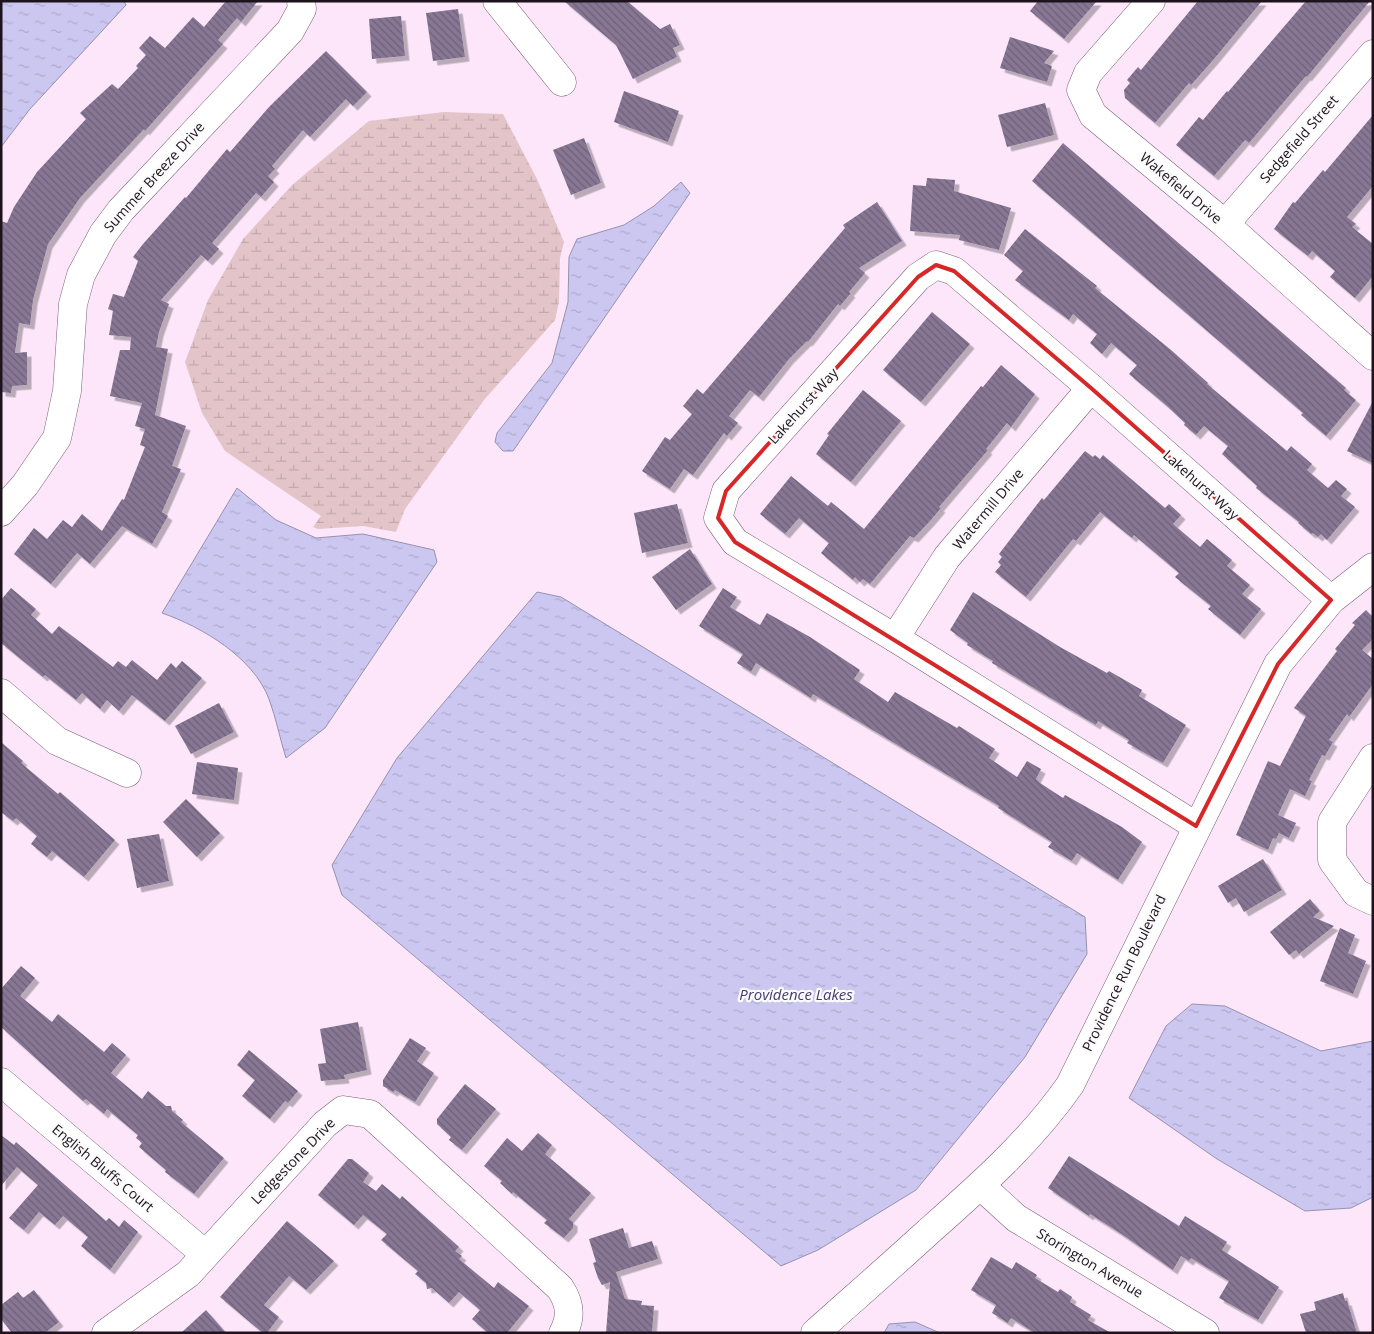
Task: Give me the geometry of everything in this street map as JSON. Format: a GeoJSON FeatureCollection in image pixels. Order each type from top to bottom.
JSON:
{"type":"FeatureCollection","features":[{"type":"Feature","properties":{"kind":"street","name":"Summer Breeze Drive"},"geometry":{"type":"LineString","coordinates":[[1,512],[24,485],[57,438],[67,391],[73,304],[81,275],[103,234],[121,210],[290,31],[302,9],[302,1]]}},
{"type":"Feature","properties":{"kind":"street"},"geometry":{"type":"LineString","coordinates":[[497,1],[562,82]]}},
{"type":"Feature","properties":{"kind":"street","name":"Wakefield Drive"},"geometry":{"type":"LineString","coordinates":[[1151,1],[1088,73],[1081,90],[1093,115],[1225,224],[1373,356]]}},
{"type":"Feature","properties":{"kind":"street","name":"Sedgefield Street"},"geometry":{"type":"LineString","coordinates":[[1225,224],[1373,54]]}},
{"type":"Feature","properties":{"kind":"street","name":"Lakehurst Way"},"geometry":{"type":"LineString","coordinates":[[1196,826],[895,638],[736,542],[718,518],[726,491],[918,278],[936,265],[954,271],[1091,388],[1331,600]]}},
{"type":"Feature","properties":{"kind":"street","name":"Watermill Drive"},"geometry":{"type":"LineString","coordinates":[[895,638],[948,557],[1091,388]]}},
{"type":"Feature","properties":{"kind":"street","name":"Providence Run Boulevard"},"geometry":{"type":"LineString","coordinates":[[815,1333],[981,1186],[1028,1139],[1070,1085],[1196,826],[1278,664],[1331,600],[1373,567]]}},
{"type":"Feature","properties":{"kind":"street"},"geometry":{"type":"LineString","coordinates":[[1,693],[58,741],[127,773]]}},
{"type":"Feature","properties":{"kind":"street"},"geometry":{"type":"LineString","coordinates":[[1373,758],[1332,822],[1332,860],[1356,892],[1373,901]]}},
{"type":"Feature","properties":{"kind":"street","name":"English Bluffs Court"},"geometry":{"type":"LineString","coordinates":[[1,1082],[205,1254]]}},
{"type":"Feature","properties":{"kind":"street","name":"Ledgestone Drive"},"geometry":{"type":"LineString","coordinates":[[106,1333],[188,1274],[325,1124],[342,1110],[370,1114],[560,1288],[568,1303],[569,1312],[569,1320],[563,1333]]}},
{"type":"Feature","properties":{"kind":"street","name":"Storington Avenue"},"geometry":{"type":"LineString","coordinates":[[981,1186],[1016,1218],[1205,1333]]}},
{"type":"Feature","properties":{"kind":"highlighted area"},"geometry":{"type":"Polygon","coordinates":[[[936,265],[954,271],[1091,388],[1331,600],[1278,664],[1196,826],[735,542],[718,518],[726,491],[918,277],[936,265]]]}},
{"type":"Feature","properties":{"kind":"green space"},"geometry":{"type":"Polygon","coordinates":[[[444,112],[503,114],[537,179],[564,242],[560,258],[559,302],[555,320],[484,400],[405,509],[396,532],[363,526],[318,529],[313,527],[321,516],[225,451],[202,413],[185,362],[208,300],[243,239],[292,185],[369,121],[444,112]]]}},
{"type":"Feature","properties":{"kind":"water"},"geometry":{"type":"Polygon","coordinates":[[[1,1],[124,1],[126,5],[30,109],[1,147],[1,1]]]}},
{"type":"Feature","properties":{"kind":"water"},"geometry":{"type":"Polygon","coordinates":[[[681,182],[690,193],[513,451],[503,451],[495,442],[497,433],[552,363],[568,302],[569,257],[577,239],[624,225],[654,206],[681,182]]]}},
{"type":"Feature","properties":{"kind":"water"},"geometry":{"type":"Polygon","coordinates":[[[237,488],[276,520],[316,538],[363,534],[434,550],[437,562],[325,728],[286,758],[269,699],[251,670],[239,657],[209,635],[162,613],[237,488]]]}},
{"type":"Feature","properties":{"kind":"water","name":"Providence Lakes"},"geometry":{"type":"Polygon","coordinates":[[[537,592],[561,597],[1085,917],[1087,954],[1025,1057],[916,1190],[818,1250],[781,1266],[342,895],[332,865],[397,758],[537,592]]]}},
{"type":"Feature","properties":{"kind":"water"},"geometry":{"type":"Polygon","coordinates":[[[1192,1004],[1225,1006],[1321,1051],[1373,1041],[1373,1197],[1351,1208],[1305,1211],[1217,1159],[1129,1098],[1166,1026],[1192,1004]]]}},
{"type":"Feature","properties":{"kind":"water"},"geometry":{"type":"Polygon","coordinates":[[[915,1322],[940,1333],[884,1333],[889,1324],[915,1322]]]}},
{"type":"Feature","properties":{"kind":"building"},"geometry":{"type":"Polygon","coordinates":[[[226,1],[258,1],[241,22],[237,18],[218,40],[223,44],[145,131],[144,129],[80,198],[48,244],[33,300],[30,325],[19,323],[15,353],[27,352],[27,385],[12,386],[11,393],[1,392],[1,221],[7,223],[14,207],[37,172],[86,119],[80,113],[112,84],[118,89],[138,68],[136,66],[146,55],[139,48],[150,36],[165,48],[193,17],[204,27],[226,1]]]}},
{"type":"Feature","properties":{"kind":"building"},"geometry":{"type":"Polygon","coordinates":[[[564,1],[627,1],[660,29],[670,24],[680,45],[673,48],[677,57],[633,79],[616,45],[564,1]]]}},
{"type":"Feature","properties":{"kind":"building"},"geometry":{"type":"Polygon","coordinates":[[[1038,1],[1097,1],[1064,39],[1030,11],[1038,1]]]}},
{"type":"Feature","properties":{"kind":"building"},"geometry":{"type":"Polygon","coordinates":[[[1198,1],[1262,1],[1214,59],[1191,85],[1189,83],[1155,123],[1125,98],[1124,90],[1130,83],[1127,80],[1138,67],[1141,70],[1198,1]]]}},
{"type":"Feature","properties":{"kind":"building"},"geometry":{"type":"Polygon","coordinates":[[[1306,1],[1370,1],[1249,143],[1245,140],[1214,176],[1176,145],[1199,117],[1203,120],[1306,1]]]}},
{"type":"Feature","properties":{"kind":"building"},"geometry":{"type":"Polygon","coordinates":[[[458,9],[465,57],[433,61],[426,13],[458,9]]]}},
{"type":"Feature","properties":{"kind":"building"},"geometry":{"type":"Polygon","coordinates":[[[401,16],[405,56],[372,59],[369,19],[401,16]]]}},
{"type":"Feature","properties":{"kind":"building"},"geometry":{"type":"Polygon","coordinates":[[[1010,37],[1054,51],[1044,63],[1052,66],[1047,82],[1000,68],[1010,37]]]}},
{"type":"Feature","properties":{"kind":"building"},"geometry":{"type":"Polygon","coordinates":[[[326,51],[367,92],[353,106],[346,99],[310,137],[303,130],[272,166],[275,169],[268,176],[274,182],[261,197],[256,193],[212,243],[219,249],[208,261],[201,255],[161,300],[169,304],[156,347],[168,349],[155,415],[186,426],[172,466],[181,469],[162,512],[168,516],[152,544],[122,526],[90,564],[77,553],[51,584],[14,554],[34,528],[47,539],[63,520],[72,527],[82,514],[102,531],[122,499],[124,500],[145,447],[140,445],[145,429],[135,426],[142,403],[110,396],[120,350],[130,350],[131,337],[109,335],[113,311],[108,309],[113,294],[124,297],[138,261],[133,257],[143,244],[186,198],[227,149],[230,152],[269,107],[326,51]]]}},
{"type":"Feature","properties":{"kind":"building"},"geometry":{"type":"Polygon","coordinates":[[[624,91],[679,111],[668,142],[614,122],[624,91]]]}},
{"type":"Feature","properties":{"kind":"building"},"geometry":{"type":"Polygon","coordinates":[[[1045,103],[1054,135],[1007,147],[998,115],[1045,103]]]}},
{"type":"Feature","properties":{"kind":"building"},"geometry":{"type":"Polygon","coordinates":[[[1373,115],[1373,186],[1347,217],[1356,224],[1352,227],[1373,244],[1373,276],[1355,298],[1330,277],[1335,271],[1312,251],[1308,256],[1274,229],[1293,202],[1295,203],[1323,170],[1325,172],[1373,115]]]}},
{"type":"Feature","properties":{"kind":"building"},"geometry":{"type":"Polygon","coordinates":[[[584,138],[601,183],[571,195],[553,150],[584,138]]]}},
{"type":"Feature","properties":{"kind":"building"},"geometry":{"type":"Polygon","coordinates":[[[1063,143],[1346,388],[1344,390],[1356,400],[1326,436],[1301,415],[1303,413],[1032,181],[1063,143]]]}},
{"type":"Feature","properties":{"kind":"building"},"geometry":{"type":"Polygon","coordinates":[[[927,178],[955,180],[954,191],[1011,208],[999,250],[959,240],[960,235],[910,231],[913,185],[926,186],[927,178]]]}},
{"type":"Feature","properties":{"kind":"building"},"geometry":{"type":"Polygon","coordinates":[[[877,202],[902,241],[859,268],[865,273],[849,292],[851,293],[840,306],[838,304],[808,342],[789,359],[759,397],[750,390],[729,416],[738,423],[727,436],[724,433],[693,475],[684,469],[670,489],[642,471],[665,437],[670,440],[692,414],[683,406],[697,389],[703,394],[845,228],[843,225],[877,202]]]}},
{"type":"Feature","properties":{"kind":"building"},"geometry":{"type":"Polygon","coordinates":[[[1025,229],[1097,286],[1095,288],[1171,350],[1207,384],[1287,451],[1291,446],[1312,464],[1307,470],[1328,488],[1336,480],[1347,489],[1341,496],[1355,507],[1327,540],[1321,534],[1318,537],[1313,533],[1311,534],[1299,522],[1256,488],[1257,486],[1222,454],[1228,446],[1204,426],[1196,435],[1184,425],[1185,423],[1167,406],[1129,374],[1137,365],[1111,343],[1102,354],[1090,343],[1097,334],[1073,314],[1069,320],[1015,280],[1023,271],[1004,255],[1025,229]]]}},
{"type":"Feature","properties":{"kind":"building"},"geometry":{"type":"Polygon","coordinates":[[[932,312],[970,344],[921,402],[883,370],[932,312]]]}},
{"type":"Feature","properties":{"kind":"building"},"geometry":{"type":"Polygon","coordinates":[[[1001,365],[1035,394],[1011,427],[1007,423],[986,449],[988,450],[939,507],[941,508],[930,521],[914,538],[910,536],[870,584],[863,579],[860,582],[855,577],[853,580],[821,553],[829,543],[799,518],[785,534],[760,514],[791,476],[828,506],[831,502],[864,529],[981,386],[983,387],[1001,365]]]}},
{"type":"Feature","properties":{"kind":"building"},"geometry":{"type":"Polygon","coordinates":[[[863,390],[901,421],[851,482],[816,454],[829,435],[827,434],[863,390]]]}},
{"type":"Feature","properties":{"kind":"building"},"geometry":{"type":"Polygon","coordinates":[[[1373,401],[1373,463],[1347,451],[1373,401]]]}},
{"type":"Feature","properties":{"kind":"building"},"geometry":{"type":"Polygon","coordinates":[[[1085,451],[1093,457],[1095,455],[1100,459],[1103,455],[1165,508],[1169,504],[1181,515],[1173,524],[1200,547],[1207,539],[1232,560],[1227,566],[1250,585],[1242,594],[1261,609],[1240,635],[1208,609],[1211,606],[1175,577],[1179,573],[1134,535],[1132,538],[1100,512],[1076,541],[1073,539],[1026,597],[995,572],[1001,565],[998,562],[1002,557],[999,554],[1042,498],[1044,500],[1085,451]]]}},
{"type":"Feature","properties":{"kind":"building"},"geometry":{"type":"Polygon","coordinates":[[[677,504],[688,543],[642,553],[634,513],[677,504]]]}},
{"type":"Feature","properties":{"kind":"building"},"geometry":{"type":"Polygon","coordinates":[[[690,549],[712,584],[676,610],[652,577],[690,549]]]}},
{"type":"Feature","properties":{"kind":"building"},"geometry":{"type":"Polygon","coordinates":[[[11,588],[36,609],[31,615],[52,634],[59,626],[113,667],[118,661],[126,667],[132,660],[157,680],[171,663],[176,668],[182,661],[202,678],[165,721],[132,695],[119,711],[107,700],[100,709],[82,693],[76,700],[45,675],[43,677],[1,643],[1,600],[11,588]]]}},
{"type":"Feature","properties":{"kind":"building"},"geometry":{"type":"Polygon","coordinates":[[[723,588],[737,597],[730,607],[760,625],[767,613],[810,637],[860,670],[854,679],[888,702],[895,692],[957,728],[959,726],[995,749],[989,758],[1017,777],[1027,761],[1041,769],[1036,779],[1040,783],[1063,798],[1065,795],[1122,827],[1142,842],[1118,880],[1077,853],[1072,861],[1048,847],[1052,842],[998,808],[999,806],[813,694],[811,698],[756,663],[751,672],[737,663],[743,654],[699,626],[723,588]]]}},
{"type":"Feature","properties":{"kind":"building"},"geometry":{"type":"Polygon","coordinates":[[[973,592],[1060,647],[1107,673],[1109,671],[1142,690],[1139,696],[1186,725],[1163,763],[1127,743],[1129,740],[1098,721],[1096,725],[992,663],[993,661],[967,645],[968,643],[950,630],[973,592]]]}},
{"type":"Feature","properties":{"kind":"building"},"geometry":{"type":"Polygon","coordinates":[[[1366,610],[1373,617],[1373,639],[1362,650],[1373,659],[1373,684],[1349,717],[1347,714],[1329,740],[1333,742],[1325,756],[1322,755],[1309,780],[1312,781],[1305,796],[1290,789],[1278,815],[1296,823],[1289,838],[1279,833],[1276,839],[1273,838],[1268,850],[1236,835],[1268,761],[1280,766],[1306,716],[1294,708],[1337,651],[1335,649],[1355,625],[1352,623],[1366,610]]]}},
{"type":"Feature","properties":{"kind":"building"},"geometry":{"type":"Polygon","coordinates":[[[219,703],[234,732],[191,754],[175,726],[219,703]]]}},
{"type":"Feature","properties":{"kind":"building"},"geometry":{"type":"Polygon","coordinates":[[[1,742],[23,761],[21,763],[58,794],[60,792],[115,840],[84,877],[52,851],[47,857],[31,844],[37,836],[16,818],[13,821],[1,812],[1,742]]]}},
{"type":"Feature","properties":{"kind":"building"},"geometry":{"type":"Polygon","coordinates":[[[197,762],[238,768],[234,800],[192,794],[197,762]]]}},
{"type":"Feature","properties":{"kind":"building"},"geometry":{"type":"Polygon","coordinates":[[[186,799],[220,833],[197,857],[163,822],[186,799]]]}},
{"type":"Feature","properties":{"kind":"building"},"geometry":{"type":"Polygon","coordinates":[[[159,834],[169,881],[137,888],[127,839],[159,834]]]}},
{"type":"Feature","properties":{"kind":"building"},"geometry":{"type":"Polygon","coordinates":[[[1263,859],[1282,890],[1244,912],[1236,898],[1228,903],[1218,886],[1263,859]]]}},
{"type":"Feature","properties":{"kind":"building"},"geometry":{"type":"Polygon","coordinates":[[[1310,899],[1320,911],[1313,917],[1334,926],[1299,954],[1296,950],[1289,955],[1270,932],[1310,899]]]}},
{"type":"Feature","properties":{"kind":"building"},"geometry":{"type":"Polygon","coordinates":[[[1340,928],[1355,935],[1348,953],[1366,961],[1353,994],[1320,981],[1340,928]]]}},
{"type":"Feature","properties":{"kind":"building"},"geometry":{"type":"Polygon","coordinates":[[[21,966],[35,978],[20,996],[52,1022],[58,1014],[104,1052],[112,1043],[126,1055],[111,1073],[142,1099],[148,1091],[166,1106],[171,1106],[172,1111],[183,1120],[181,1122],[224,1158],[194,1194],[165,1172],[166,1170],[139,1147],[142,1143],[136,1138],[138,1135],[107,1109],[104,1114],[86,1099],[83,1101],[1,1027],[1,989],[21,966]]]}},
{"type":"Feature","properties":{"kind":"building"},"geometry":{"type":"Polygon","coordinates":[[[358,1022],[367,1070],[344,1075],[345,1079],[321,1081],[318,1064],[326,1063],[320,1029],[358,1022]]]}},
{"type":"Feature","properties":{"kind":"building"},"geometry":{"type":"Polygon","coordinates":[[[410,1038],[426,1048],[417,1061],[434,1073],[415,1102],[395,1090],[393,1092],[383,1086],[383,1080],[410,1038]]]}},
{"type":"Feature","properties":{"kind":"building"},"geometry":{"type":"Polygon","coordinates":[[[249,1050],[298,1091],[288,1103],[285,1101],[270,1119],[242,1096],[255,1080],[237,1065],[249,1050]]]}},
{"type":"Feature","properties":{"kind":"building"},"geometry":{"type":"Polygon","coordinates":[[[465,1084],[496,1109],[462,1150],[449,1140],[451,1137],[437,1124],[437,1119],[465,1084]]]}},
{"type":"Feature","properties":{"kind":"building"},"geometry":{"type":"Polygon","coordinates":[[[538,1133],[552,1145],[545,1154],[591,1193],[569,1219],[573,1222],[573,1228],[564,1238],[544,1223],[547,1220],[513,1192],[512,1194],[500,1183],[502,1181],[484,1166],[507,1138],[522,1151],[538,1133]]]}},
{"type":"Feature","properties":{"kind":"building"},"geometry":{"type":"Polygon","coordinates":[[[1,1135],[14,1145],[16,1142],[106,1221],[109,1218],[119,1227],[124,1220],[138,1232],[110,1270],[81,1246],[88,1237],[63,1216],[55,1225],[39,1212],[24,1230],[9,1218],[38,1185],[17,1167],[1,1186],[1,1135]]]}},
{"type":"Feature","properties":{"kind":"building"},"geometry":{"type":"Polygon","coordinates":[[[1069,1156],[1179,1226],[1185,1216],[1227,1242],[1222,1250],[1279,1287],[1258,1320],[1219,1298],[1229,1281],[1191,1258],[1189,1261],[1181,1256],[1173,1270],[1120,1233],[1090,1214],[1089,1216],[1048,1188],[1069,1156]]]}},
{"type":"Feature","properties":{"kind":"building"},"geometry":{"type":"Polygon","coordinates":[[[348,1159],[352,1159],[369,1173],[363,1182],[376,1191],[382,1184],[400,1199],[402,1196],[459,1247],[455,1251],[462,1256],[459,1259],[494,1288],[498,1282],[529,1306],[507,1333],[488,1333],[472,1319],[480,1310],[459,1292],[449,1303],[432,1288],[427,1289],[426,1283],[415,1274],[418,1271],[381,1240],[387,1234],[363,1215],[354,1225],[318,1195],[348,1159]]]}},
{"type":"Feature","properties":{"kind":"building"},"geometry":{"type":"Polygon","coordinates":[[[287,1221],[334,1261],[306,1290],[289,1276],[264,1305],[279,1317],[267,1333],[263,1333],[220,1297],[287,1221]]]}},
{"type":"Feature","properties":{"kind":"building"},"geometry":{"type":"Polygon","coordinates":[[[623,1228],[629,1248],[652,1241],[658,1259],[616,1272],[625,1299],[642,1301],[641,1305],[654,1306],[652,1333],[606,1333],[610,1282],[602,1285],[598,1278],[593,1263],[596,1262],[589,1239],[623,1228]]]}},
{"type":"Feature","properties":{"kind":"building"},"geometry":{"type":"Polygon","coordinates":[[[991,1257],[1012,1269],[1016,1262],[1037,1275],[1035,1278],[1058,1292],[1060,1289],[1072,1297],[1070,1302],[1091,1315],[1088,1320],[1111,1333],[1035,1333],[1011,1318],[1008,1323],[992,1313],[996,1305],[971,1290],[991,1257]]]}},
{"type":"Feature","properties":{"kind":"building"},"geometry":{"type":"Polygon","coordinates":[[[34,1290],[59,1322],[45,1333],[12,1333],[1,1319],[1,1305],[18,1292],[23,1298],[34,1290]]]}},
{"type":"Feature","properties":{"kind":"building"},"geometry":{"type":"Polygon","coordinates":[[[1343,1293],[1357,1333],[1306,1333],[1300,1314],[1316,1310],[1314,1302],[1343,1293]]]}},
{"type":"Feature","properties":{"kind":"building"},"geometry":{"type":"Polygon","coordinates":[[[206,1310],[226,1333],[181,1333],[206,1310]]]}}]}
